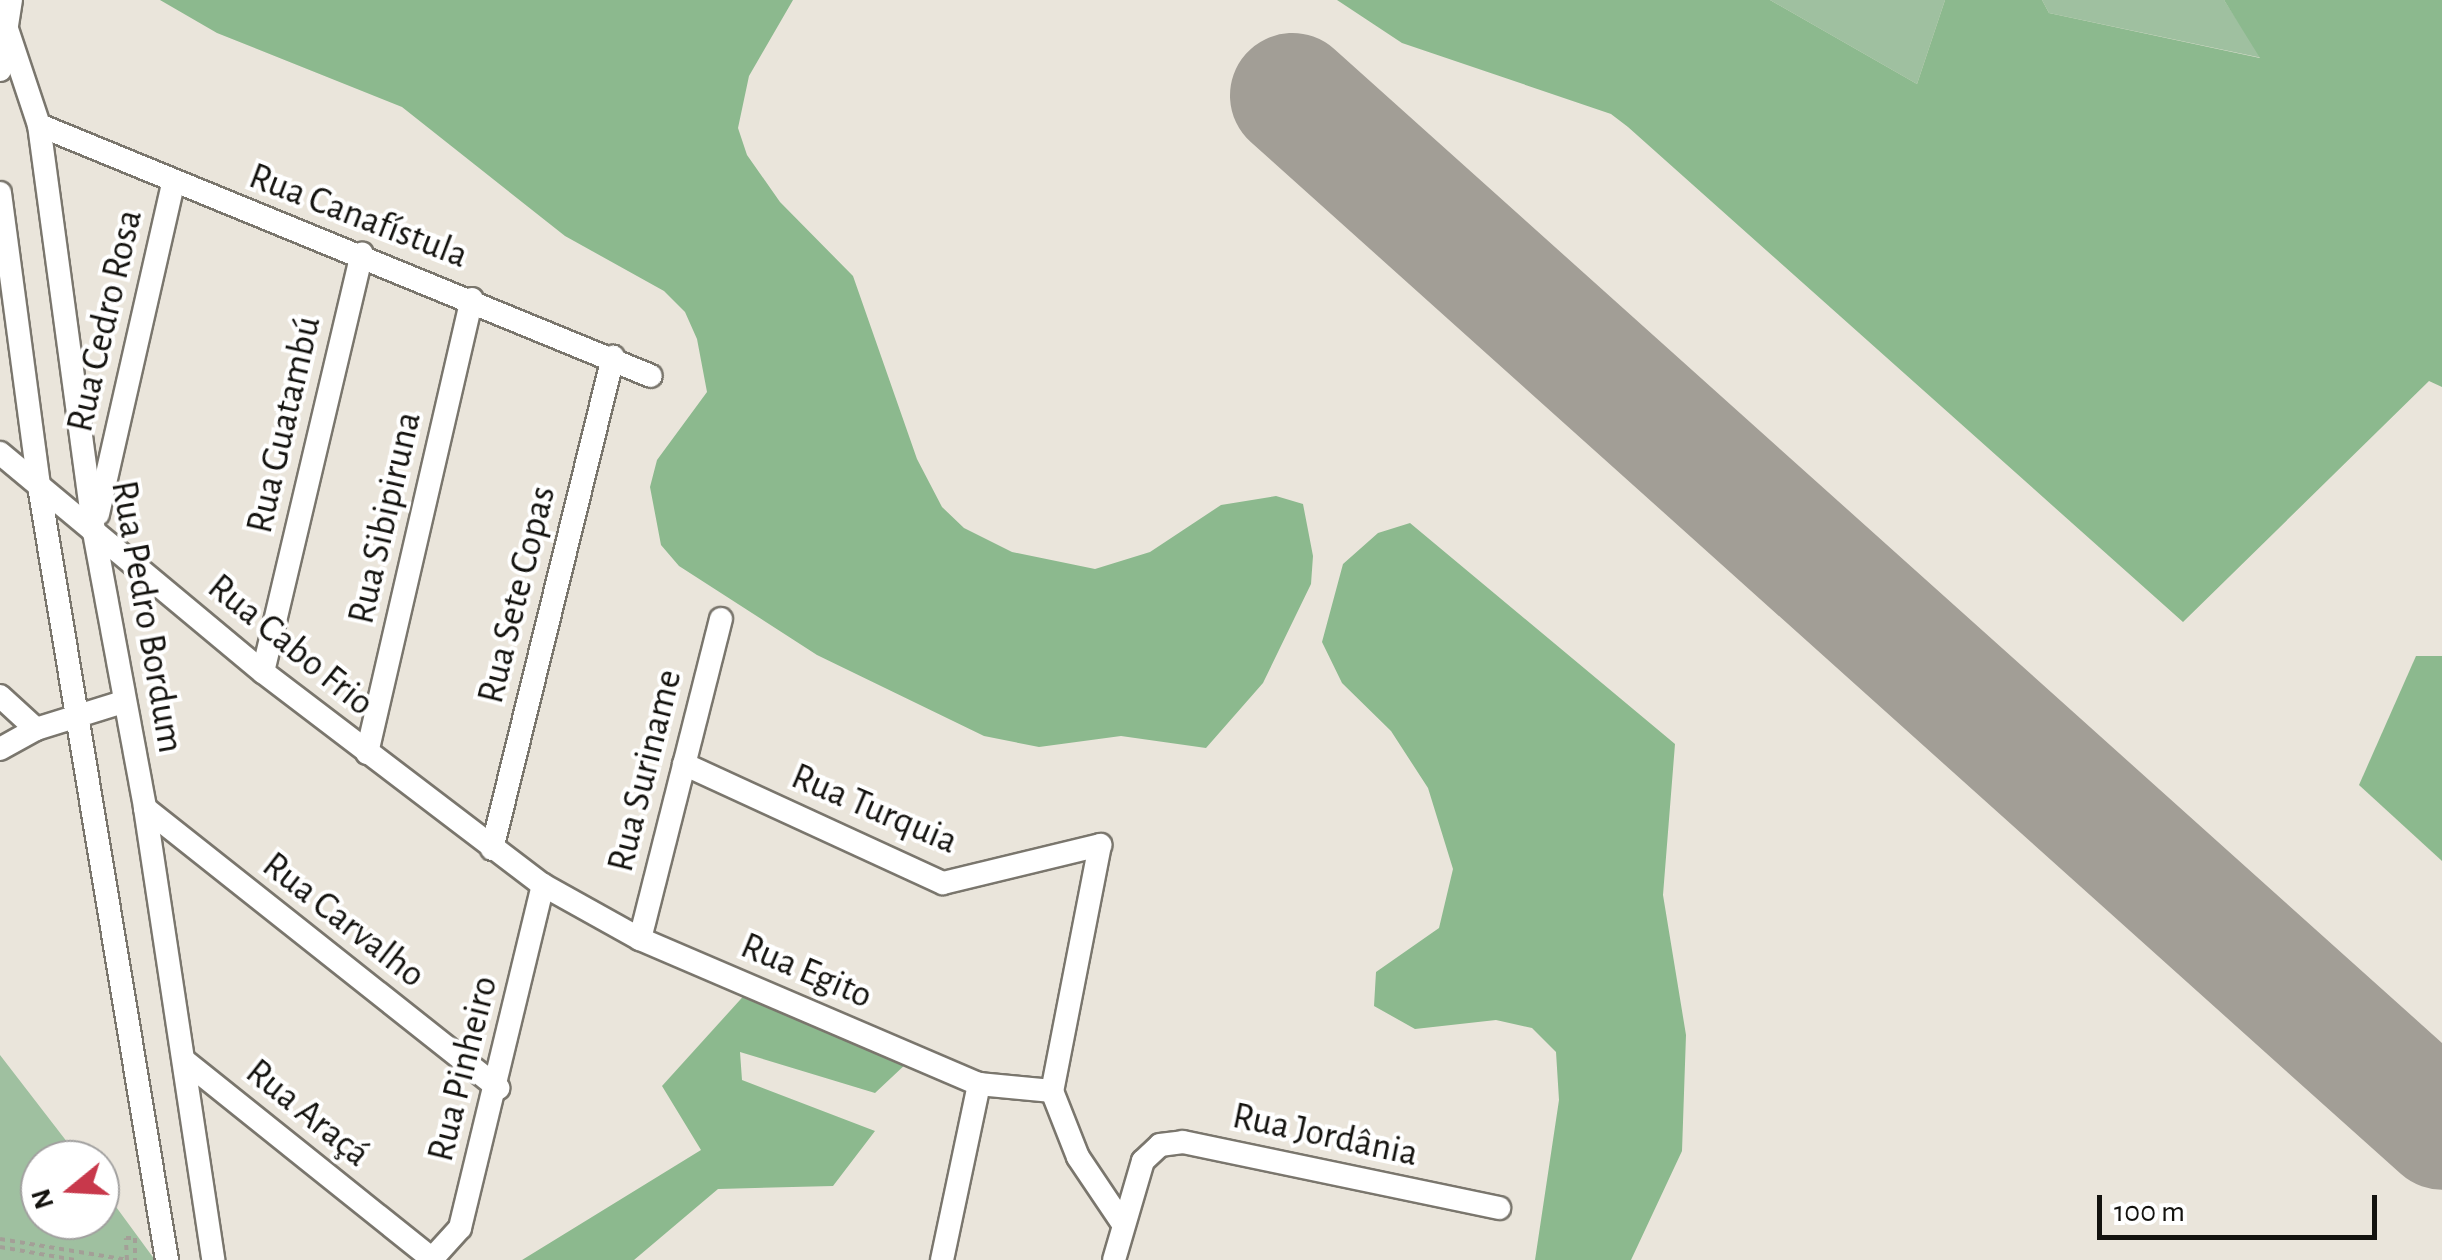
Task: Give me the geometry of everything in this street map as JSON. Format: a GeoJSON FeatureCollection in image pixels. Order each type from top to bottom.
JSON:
{"type":"FeatureCollection","features":[{"type":"Feature","properties":{"kind":"street"},"geometry":{"type":"LineString","coordinates":[[0,70],[12,0]]}},
{"type":"Feature","properties":{"kind":"street","name":"Rua Pedro Bordum"},"geometry":{"type":"LineString","coordinates":[[4,34],[39,125],[94,532],[145,808],[213,1260]]}},
{"type":"Feature","properties":{"kind":"street","name":"Rua Canafístula"},"geometry":{"type":"LineString","coordinates":[[39,125],[173,183],[472,299],[652,376]]}},
{"type":"Feature","properties":{"kind":"street","name":"Rua Cedro Rosa"},"geometry":{"type":"LineString","coordinates":[[94,532],[173,183]]}},
{"type":"Feature","properties":{"kind":"street"},"geometry":{"type":"LineString","coordinates":[[0,192],[39,486],[168,1260]]}},
{"type":"Feature","properties":{"kind":"street","name":"Rua Guatambú"},"geometry":{"type":"LineString","coordinates":[[263,672],[362,254]]}},
{"type":"Feature","properties":{"kind":"street","name":"Rua Sibipiruna"},"geometry":{"type":"LineString","coordinates":[[367,753],[472,299]]}},
{"type":"Feature","properties":{"kind":"street","name":"Rua Sete Copas"},"geometry":{"type":"LineString","coordinates":[[492,848],[612,357]]}},
{"type":"Feature","properties":{"kind":"street","name":"Rua Cabo Frio"},"geometry":{"type":"LineString","coordinates":[[0,453],[263,672],[544,884]]}},
{"type":"Feature","properties":{"kind":"street","name":"Rua Suriname"},"geometry":{"type":"LineString","coordinates":[[640,940],[721,619]]}},
{"type":"Feature","properties":{"kind":"street"},"geometry":{"type":"LineString","coordinates":[[0,696],[36,729]]}},
{"type":"Feature","properties":{"kind":"street"},"geometry":{"type":"LineString","coordinates":[[0,749],[36,729],[123,702]]}},
{"type":"Feature","properties":{"kind":"street","name":"Rua Turquia"},"geometry":{"type":"LineString","coordinates":[[684,764],[943,883],[1100,845],[1052,1091]]}},
{"type":"Feature","properties":{"kind":"street","name":"Rua Carvalho"},"geometry":{"type":"LineString","coordinates":[[145,808],[498,1088]]}},
{"type":"Feature","properties":{"kind":"street","name":"Rua Egito"},"geometry":{"type":"LineString","coordinates":[[544,884],[640,940],[979,1084],[1052,1091]]}},
{"type":"Feature","properties":{"kind":"street","name":"Rua Pinheiro"},"geometry":{"type":"LineString","coordinates":[[432,1260],[460,1228],[498,1088],[544,884]]}},
{"type":"Feature","properties":{"kind":"street","name":"Rua Araçá"},"geometry":{"type":"LineString","coordinates":[[185,1061],[432,1260]]}},
{"type":"Feature","properties":{"kind":"street"},"geometry":{"type":"LineString","coordinates":[[942,1260],[979,1084]]}},
{"type":"Feature","properties":{"kind":"street"},"geometry":{"type":"LineString","coordinates":[[1052,1091],[1078,1157],[1121,1221],[1114,1260]]}},
{"type":"Feature","properties":{"kind":"street","name":"Rua Jordânia"},"geometry":{"type":"LineString","coordinates":[[1121,1221],[1143,1162],[1160,1146],[1183,1142],[1499,1208]]}},
{"type":"Feature","properties":{"kind":"street"},"geometry":{"type":"LineString","coordinates":[[152,1153],[196,1144]]}},
{"type":"Feature","properties":{"kind":"path"},"geometry":{"type":"LineString","coordinates":[[0,1238],[127,1260],[126,1238],[134,1238],[135,1260]]}},
{"type":"Feature","properties":{"kind":"path"},"geometry":{"type":"LineString","coordinates":[[0,1247],[75,1260]]}},
{"type":"Feature","properties":{"kind":"green space"},"geometry":{"type":"Polygon","coordinates":[[[160,0],[793,0],[749,76],[738,128],[747,155],[780,202],[853,276],[917,459],[942,507],[964,528],[1012,552],[1095,569],[1150,552],[1221,505],[1276,496],[1303,504],[1313,556],[1311,584],[1263,683],[1206,748],[1121,736],[1039,747],[984,736],[817,655],[679,566],[661,545],[650,487],[657,460],[707,392],[697,339],[685,312],[664,291],[565,236],[402,107],[217,33],[160,0]]]}},
{"type":"Feature","properties":{"kind":"green space"},"geometry":{"type":"Polygon","coordinates":[[[1337,0],[1770,0],[1917,84],[1945,0],[2042,0],[2049,13],[2260,58],[2224,0],[2442,0],[2442,387],[2429,381],[2183,622],[1611,114],[1402,43],[1337,0]]]}},
{"type":"Feature","properties":{"kind":"green space"},"geometry":{"type":"Polygon","coordinates":[[[1770,0],[1945,0],[1917,84],[1770,0]]]}},
{"type":"Feature","properties":{"kind":"green space"},"geometry":{"type":"Polygon","coordinates":[[[2042,0],[2224,0],[2262,58],[2049,13],[2042,0]]]}},
{"type":"Feature","properties":{"kind":"green space"},"geometry":{"type":"Polygon","coordinates":[[[1410,523],[1675,744],[1663,895],[1686,1035],[1682,1151],[1631,1260],[1535,1260],[1559,1100],[1556,1052],[1532,1028],[1496,1020],[1415,1029],[1374,1006],[1376,972],[1439,928],[1453,869],[1428,788],[1391,731],[1342,683],[1322,642],[1343,564],[1378,533],[1410,523]]]}},
{"type":"Feature","properties":{"kind":"green space"},"geometry":{"type":"Polygon","coordinates":[[[2416,656],[2442,656],[2442,861],[2359,785],[2416,656]]]}},
{"type":"Feature","properties":{"kind":"green space"},"geometry":{"type":"Polygon","coordinates":[[[749,990],[908,1062],[875,1093],[740,1052],[742,1080],[875,1131],[833,1186],[718,1189],[634,1260],[522,1260],[701,1150],[662,1086],[749,990]]]}},
{"type":"Feature","properties":{"kind":"green space"},"geometry":{"type":"Polygon","coordinates":[[[0,1055],[66,1140],[20,1140],[20,1240],[120,1240],[120,1212],[155,1260],[0,1260],[0,1055]]]}},
{"type":"Feature","properties":{"kind":"runway"},"geometry":{"type":"LineString","coordinates":[[1292,95],[2442,1127]]}}]}
